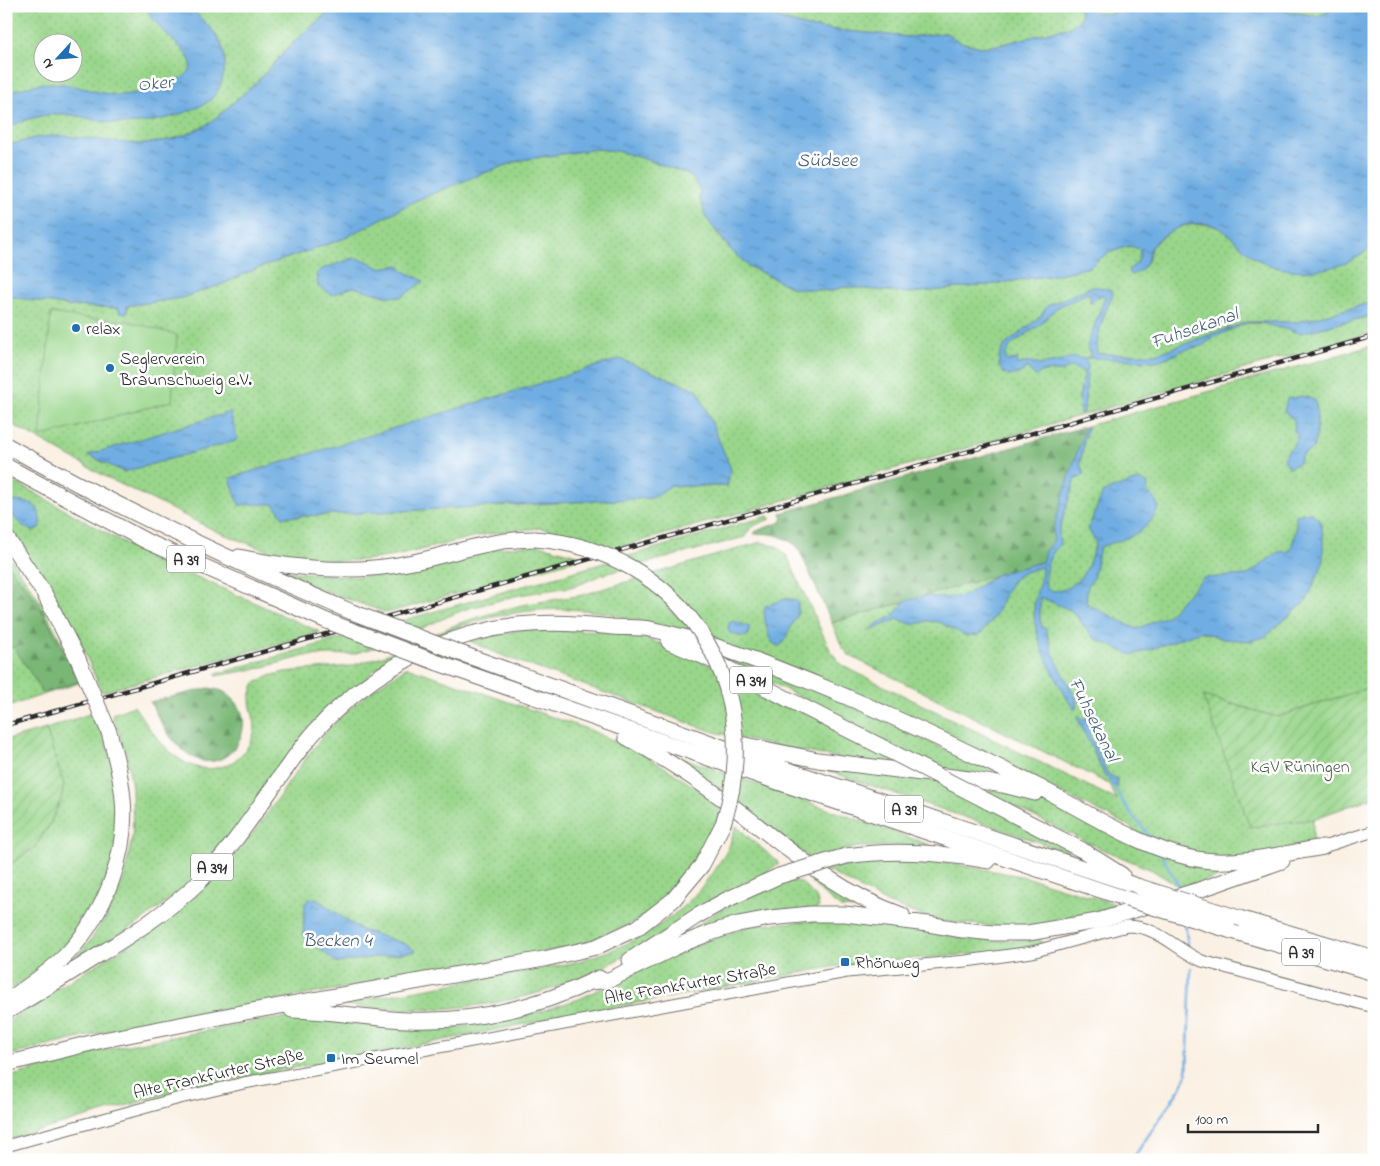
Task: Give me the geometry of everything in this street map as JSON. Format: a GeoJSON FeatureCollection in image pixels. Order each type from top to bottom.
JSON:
{"type":"FeatureCollection","features":[{"type":"Feature","properties":{"kind":"highway","name":"A 39"},"geometry":{"type":"LineString","coordinates":[[6,445],[94,493],[214,551],[352,612],[460,654],[923,816],[1140,887],[1374,958]]}},
{"type":"Feature","properties":{"kind":"highway","name":"A 39"},"geometry":{"type":"LineString","coordinates":[[6,466],[146,541],[327,621],[438,663],[595,719],[1127,899],[1374,973]]}},
{"type":"Feature","properties":{"kind":"highway"},"geometry":{"type":"LineString","coordinates":[[6,537],[44,593],[78,659],[109,732],[121,777],[124,801],[123,825],[115,872],[95,916],[68,953],[50,970],[6,1001]]}},
{"type":"Feature","properties":{"kind":"highway"},"geometry":{"type":"LineString","coordinates":[[6,1064],[103,1040],[246,1012],[581,952],[610,942],[650,920],[684,890],[702,865],[723,824],[735,775],[736,742],[735,725],[723,677],[701,633],[681,607],[643,574],[629,566],[607,555],[584,547],[535,539],[498,541],[412,562],[354,570],[294,567],[214,551]]}},
{"type":"Feature","properties":{"kind":"highway","name":"A 391"},"geometry":{"type":"LineString","coordinates":[[6,1012],[142,928],[185,894],[233,844],[303,745],[318,728],[353,696],[412,656],[448,641],[498,627],[522,624],[564,622],[617,628],[656,638],[705,657],[1082,850],[1140,887]]}},
{"type":"Feature","properties":{"kind":"highway"},"geometry":{"type":"LineString","coordinates":[[617,628],[644,628],[683,637],[741,655],[856,700],[922,730],[1141,840],[1189,858],[1218,861],[1278,855],[1323,847]]}},
{"type":"Feature","properties":{"kind":"highway"},"geometry":{"type":"LineString","coordinates":[[595,719],[643,746],[690,776],[832,882],[871,903],[928,924]]}},
{"type":"Feature","properties":{"kind":"highway"},"geometry":{"type":"LineString","coordinates":[[670,729],[818,760],[897,768],[1003,784],[1032,792],[1087,813]]}},
{"type":"Feature","properties":{"kind":"highway"},"geometry":{"type":"LineString","coordinates":[[591,982],[609,980],[682,944],[710,933],[738,924],[770,918],[811,914],[845,914],[992,933],[1028,933],[1069,927],[1098,921],[1196,891],[1323,847]]}},
{"type":"Feature","properties":{"kind":"highway"},"geometry":{"type":"LineString","coordinates":[[246,1012],[272,1010],[306,1011],[406,1020],[466,1018],[529,1006],[591,982],[629,961],[697,916],[726,900],[779,876],[846,856],[875,852],[915,851],[954,854],[1046,872]]}},
{"type":"Feature","properties":{"kind":"street"},"geometry":{"type":"LineString","coordinates":[[1323,847],[1374,831]]}},
{"type":"Feature","properties":{"kind":"street","name":"Alte Frankfurter Straße"},"geometry":{"type":"LineString","coordinates":[[6,1146],[176,1098],[244,1083],[847,972],[966,961],[1032,952],[1127,926],[1149,929],[1202,961],[1374,1007]]}},
{"type":"Feature","properties":{"kind":"green space"},"geometry":{"type":"Polygon","coordinates":[[[6,6],[335,6],[291,45],[256,83],[210,123],[173,139],[146,144],[6,146],[6,6]]]}},
{"type":"Feature","properties":{"kind":"green space"},"geometry":{"type":"Polygon","coordinates":[[[739,6],[1132,6],[1070,27],[999,45],[981,47],[960,42],[946,33],[908,37],[807,27],[739,6]]]}},
{"type":"Feature","properties":{"kind":"green space"},"geometry":{"type":"Polygon","coordinates":[[[1253,6],[1334,6],[1331,10],[1318,16],[1253,6]]]}},
{"type":"Feature","properties":{"kind":"green space"},"geometry":{"type":"Polygon","coordinates":[[[596,149],[617,151],[685,173],[693,178],[700,191],[700,199],[718,235],[732,251],[750,267],[793,288],[831,291],[844,287],[910,293],[987,285],[1059,274],[1089,267],[1108,253],[1129,246],[1140,248],[1138,261],[1128,270],[1148,262],[1151,247],[1171,230],[1186,225],[1208,224],[1227,231],[1255,258],[1346,263],[1365,252],[1374,241],[1374,302],[1297,322],[1247,323],[1261,323],[1300,333],[1374,315],[1374,332],[613,549],[573,535],[540,528],[500,532],[396,556],[366,560],[335,561],[305,559],[276,554],[218,532],[108,478],[6,421],[6,296],[70,306],[119,308],[127,313],[127,306],[181,298],[223,284],[253,270],[345,238],[417,200],[521,160],[596,149]],[[731,469],[274,504],[283,517],[651,498],[670,486],[727,486],[731,469]]]}},
{"type":"Feature","properties":{"kind":"green space","name":"Seglerverein Braunschweig e.V."},"geometry":{"type":"Polygon","coordinates":[[[51,313],[91,319],[128,321],[177,335],[172,401],[40,437],[51,313]]]}},
{"type":"Feature","properties":{"kind":"green space"},"geometry":{"type":"Polygon","coordinates":[[[1374,345],[1374,529],[1372,531],[1374,537],[1374,686],[1277,717],[1204,696],[1250,826],[1313,819],[1313,849],[1181,888],[1152,870],[1097,847],[992,796],[1070,850],[1068,852],[822,769],[822,765],[897,773],[1033,797],[1085,817],[1155,852],[1129,826],[925,727],[639,621],[606,613],[576,610],[545,610],[514,613],[454,629],[398,655],[373,671],[204,868],[173,897],[140,922],[65,968],[90,941],[106,917],[124,879],[133,832],[132,787],[126,753],[112,714],[134,706],[159,741],[181,760],[193,766],[206,769],[222,767],[237,758],[251,741],[255,729],[250,695],[254,684],[266,677],[284,672],[350,666],[383,656],[460,623],[482,616],[522,605],[582,595],[761,542],[778,547],[787,556],[830,650],[845,667],[1117,800],[1109,784],[850,656],[842,647],[832,623],[1048,560],[1087,426],[1374,345]]]}},
{"type":"Feature","properties":{"kind":"green space"},"geometry":{"type":"Polygon","coordinates":[[[1087,426],[1048,560],[832,623],[798,547],[778,536],[754,534],[756,531],[781,522],[783,518],[781,513],[1087,426]]]}},
{"type":"Feature","properties":{"kind":"green space"},"geometry":{"type":"Polygon","coordinates":[[[6,477],[139,551],[320,632],[102,692],[83,649],[62,609],[6,527],[6,477]]]}},
{"type":"Feature","properties":{"kind":"green space"},"geometry":{"type":"Polygon","coordinates":[[[768,516],[771,519],[753,527],[745,537],[601,575],[576,586],[519,595],[463,610],[380,646],[353,654],[305,656],[260,668],[216,676],[216,674],[768,516]]]}},
{"type":"Feature","properties":{"kind":"green space"},"geometry":{"type":"Polygon","coordinates":[[[536,544],[585,557],[387,613],[267,570],[358,577],[422,564],[458,553],[536,544]]]}},
{"type":"Feature","properties":{"kind":"green space"},"geometry":{"type":"Polygon","coordinates":[[[6,552],[40,601],[82,682],[6,707],[6,552]]]}},
{"type":"Feature","properties":{"kind":"green space"},"geometry":{"type":"Polygon","coordinates":[[[6,562],[38,603],[80,681],[43,693],[14,647],[6,650],[6,562]]]}},
{"type":"Feature","properties":{"kind":"green space"},"geometry":{"type":"Polygon","coordinates":[[[524,629],[612,631],[641,637],[669,647],[892,745],[727,659],[727,655],[789,678],[1006,777],[1004,781],[857,761],[784,748],[711,731],[503,656],[470,641],[524,629]]]}},
{"type":"Feature","properties":{"kind":"green space"},"geometry":{"type":"Polygon","coordinates":[[[407,667],[590,730],[641,753],[721,805],[711,845],[680,887],[639,920],[583,945],[117,1029],[6,1056],[6,1023],[50,993],[159,925],[197,894],[246,842],[305,759],[331,727],[373,690],[407,667]],[[315,898],[303,928],[405,944],[359,929],[315,898]]]}},
{"type":"Feature","properties":{"kind":"green space","name":"KGV Rüningen"},"geometry":{"type":"Polygon","coordinates":[[[1374,686],[1374,797],[1313,819],[1250,827],[1203,696],[1277,717],[1374,686]]]}},
{"type":"Feature","properties":{"kind":"green space"},"geometry":{"type":"Polygon","coordinates":[[[209,688],[225,693],[238,705],[243,718],[243,731],[238,744],[229,754],[218,760],[205,761],[191,756],[172,739],[150,702],[209,688]]]}},
{"type":"Feature","properties":{"kind":"green space"},"geometry":{"type":"Polygon","coordinates":[[[95,712],[111,757],[120,809],[114,859],[91,914],[61,950],[24,981],[6,992],[6,868],[35,847],[49,826],[61,799],[64,785],[46,729],[95,712]]]}},
{"type":"Feature","properties":{"kind":"green space"},"geometry":{"type":"Polygon","coordinates":[[[46,729],[64,785],[61,799],[49,826],[35,846],[6,868],[6,740],[46,729]]]}},
{"type":"Feature","properties":{"kind":"green space"},"geometry":{"type":"Polygon","coordinates":[[[683,758],[930,845],[858,847],[810,858],[687,767],[681,761],[683,758]]]}},
{"type":"Feature","properties":{"kind":"green space"},"geometry":{"type":"Polygon","coordinates":[[[736,826],[779,863],[763,875],[628,954],[577,980],[511,1000],[476,1006],[442,1009],[407,1009],[372,1008],[338,1004],[572,963],[615,949],[654,929],[688,902],[703,886],[724,856],[736,826]]]}},
{"type":"Feature","properties":{"kind":"green space"},"geometry":{"type":"Polygon","coordinates":[[[918,859],[1026,877],[1125,907],[1064,922],[1024,929],[937,921],[889,904],[824,869],[876,860],[918,859]]]}},
{"type":"Feature","properties":{"kind":"green space"},"geometry":{"type":"Polygon","coordinates":[[[818,876],[873,910],[841,908],[808,879],[818,876]]]}},
{"type":"Feature","properties":{"kind":"green space"},"geometry":{"type":"Polygon","coordinates":[[[787,881],[801,882],[816,897],[819,906],[817,909],[685,937],[683,935],[717,912],[746,897],[787,881]]]}},
{"type":"Feature","properties":{"kind":"green space"},"geometry":{"type":"Polygon","coordinates":[[[843,919],[928,931],[955,937],[999,941],[1040,939],[1043,945],[974,954],[854,963],[545,1020],[275,1071],[171,1093],[6,1140],[6,1078],[63,1059],[265,1020],[299,1017],[403,1030],[439,1029],[487,1024],[545,1010],[579,999],[670,956],[753,925],[843,919]]]}},
{"type":"Feature","properties":{"kind":"water"},"geometry":{"type":"Polygon","coordinates":[[[143,6],[189,6],[218,38],[225,57],[225,68],[219,88],[210,100],[203,105],[176,116],[141,123],[117,123],[57,114],[44,115],[6,129],[6,93],[34,85],[51,83],[107,94],[133,94],[171,84],[189,72],[191,65],[187,55],[163,31],[143,6]]]}},
{"type":"Feature","properties":{"kind":"water","name":"Südsee"},"geometry":{"type":"Polygon","coordinates":[[[335,6],[739,6],[807,27],[908,37],[946,33],[960,42],[981,47],[999,45],[1070,27],[1080,20],[1081,14],[1078,6],[1089,6],[1096,12],[1111,14],[1132,6],[1253,6],[1318,16],[1331,10],[1334,6],[1374,6],[1374,241],[1364,253],[1339,265],[1325,269],[1295,270],[1267,264],[1255,258],[1218,227],[1199,223],[1182,226],[1162,237],[1151,247],[1147,262],[1143,268],[1130,275],[1128,270],[1138,261],[1140,249],[1129,246],[1108,253],[1089,267],[1059,274],[987,285],[910,293],[844,287],[831,291],[793,288],[750,267],[732,251],[706,218],[700,199],[700,191],[693,178],[685,173],[639,157],[617,151],[596,149],[521,160],[417,200],[345,238],[253,270],[223,284],[181,298],[127,306],[127,313],[119,313],[119,308],[70,306],[6,296],[6,146],[34,138],[58,135],[146,144],[173,139],[190,133],[210,123],[256,83],[291,45],[335,6]]]}},
{"type":"Feature","properties":{"kind":"water"},"geometry":{"type":"Polygon","coordinates":[[[354,258],[367,261],[379,268],[400,265],[402,270],[424,281],[401,297],[385,296],[353,287],[332,295],[318,286],[316,274],[324,268],[354,258]]]}},
{"type":"Feature","properties":{"kind":"water"},"geometry":{"type":"Polygon","coordinates":[[[1091,287],[1111,290],[1113,294],[1100,331],[1097,354],[1156,354],[1246,322],[1297,322],[1374,302],[1374,315],[1300,333],[1261,323],[1247,323],[1215,337],[1202,346],[1180,351],[1177,354],[1157,361],[1088,358],[1085,360],[1088,365],[1084,412],[1080,414],[1079,397],[1084,372],[1072,367],[1063,371],[1041,372],[1036,376],[1027,367],[1019,374],[1010,376],[1005,374],[1000,367],[1000,354],[1005,345],[1041,316],[1047,306],[1091,287]],[[1088,293],[1056,308],[1042,323],[1010,346],[1005,356],[1007,361],[1018,359],[1016,364],[1030,362],[1039,365],[1074,357],[1085,359],[1091,355],[1087,346],[1105,297],[1102,295],[1097,297],[1092,303],[1089,303],[1091,298],[1088,293]]]}},
{"type":"Feature","properties":{"kind":"water"},"geometry":{"type":"Polygon","coordinates":[[[620,359],[698,390],[731,469],[727,486],[670,486],[652,498],[283,517],[274,504],[239,505],[230,478],[620,359]]]}},
{"type":"Feature","properties":{"kind":"water"},"geometry":{"type":"Polygon","coordinates":[[[1302,396],[1315,400],[1317,418],[1316,437],[1313,449],[1301,456],[1299,463],[1289,468],[1284,459],[1298,435],[1294,431],[1295,421],[1284,411],[1287,399],[1302,396]]]}},
{"type":"Feature","properties":{"kind":"water"},"geometry":{"type":"Polygon","coordinates":[[[230,412],[238,440],[124,472],[88,455],[230,412]]]}},
{"type":"Feature","properties":{"kind":"water"},"geometry":{"type":"Polygon","coordinates":[[[1087,427],[1080,464],[1084,473],[1080,478],[1075,479],[1059,531],[1060,545],[1053,553],[1046,571],[1047,589],[1053,591],[1066,589],[1085,572],[1096,543],[1088,529],[1103,492],[1138,480],[1148,483],[1147,491],[1155,499],[1159,508],[1147,525],[1134,535],[1100,547],[1093,579],[1088,585],[1087,604],[1137,629],[1167,616],[1203,578],[1248,575],[1278,552],[1290,551],[1296,531],[1296,515],[1309,512],[1320,519],[1323,536],[1323,563],[1307,600],[1265,637],[1250,641],[1223,639],[1201,631],[1132,655],[1094,638],[1072,611],[1040,597],[1040,621],[1042,627],[1046,629],[1053,654],[1077,701],[1075,710],[1047,660],[1037,634],[1034,604],[1042,567],[1023,573],[1012,581],[994,617],[979,635],[966,636],[939,622],[927,621],[914,625],[898,619],[867,632],[878,623],[892,617],[905,601],[924,596],[945,598],[964,596],[997,574],[1042,562],[1045,551],[1054,540],[1053,530],[1078,448],[1082,441],[1084,428],[1087,427]]]}},
{"type":"Feature","properties":{"kind":"water"},"geometry":{"type":"Polygon","coordinates":[[[13,501],[26,502],[35,506],[39,513],[40,527],[34,531],[18,522],[8,507],[9,503],[13,501]]]}},
{"type":"Feature","properties":{"kind":"water"},"geometry":{"type":"Polygon","coordinates":[[[785,599],[793,599],[798,602],[798,613],[780,646],[774,644],[770,639],[764,609],[765,606],[785,599]]]}},
{"type":"Feature","properties":{"kind":"water"},"geometry":{"type":"Polygon","coordinates":[[[733,621],[750,627],[748,635],[743,637],[730,633],[728,630],[729,623],[733,621]]]}},
{"type":"Feature","properties":{"kind":"water"},"geometry":{"type":"Polygon","coordinates":[[[1079,715],[1082,719],[1087,718],[1093,731],[1089,734],[1108,774],[1117,779],[1118,787],[1111,783],[1104,774],[1077,717],[1079,715]]]}},
{"type":"Feature","properties":{"kind":"water","name":"Becken 4"},"geometry":{"type":"Polygon","coordinates":[[[315,898],[359,929],[405,944],[416,951],[337,963],[303,935],[305,903],[315,898]]]}},
{"type":"Feature","properties":{"kind":"waterway","name":"Fuhsekanal"},"geometry":{"type":"LineString","coordinates":[[1111,782],[1130,813],[1151,839]]}},
{"type":"Feature","properties":{"kind":"waterway","name":"Fuhsekanal"},"geometry":{"type":"LineString","coordinates":[[1162,856],[1181,890]]}},
{"type":"Feature","properties":{"kind":"waterway","name":"Fuhsekanal"},"geometry":{"type":"LineString","coordinates":[[1185,922],[1188,946]]}},
{"type":"Feature","properties":{"kind":"waterway","name":"Fuhsekanal"},"geometry":{"type":"LineString","coordinates":[[1132,1160],[1181,1087],[1187,1074],[1191,968]]}},
{"type":"Feature","properties":{"kind":"railway"},"geometry":{"type":"LineString","coordinates":[[6,725],[1374,336]]}},
{"type":"Feature","properties":{"kind":"place","name":"relax"},"geometry":{"type":"Point","coordinates":[76,328]}},
{"type":"Feature","properties":{"kind":"place","name":"Seglerverein Braunschweig e.V."},"geometry":{"type":"Point","coordinates":[110,368]}},
{"type":"Feature","properties":{"kind":"place","name":"Rhönweg"},"geometry":{"type":"Point","coordinates":[845,962]}},
{"type":"Feature","properties":{"kind":"place","name":"Im Seumel"},"geometry":{"type":"Point","coordinates":[331,1058]}},
{"type":"Feature","properties":{"kind":"water label","name":"Oker"},"geometry":{"type":"Point","coordinates":[155,82]}}]}
